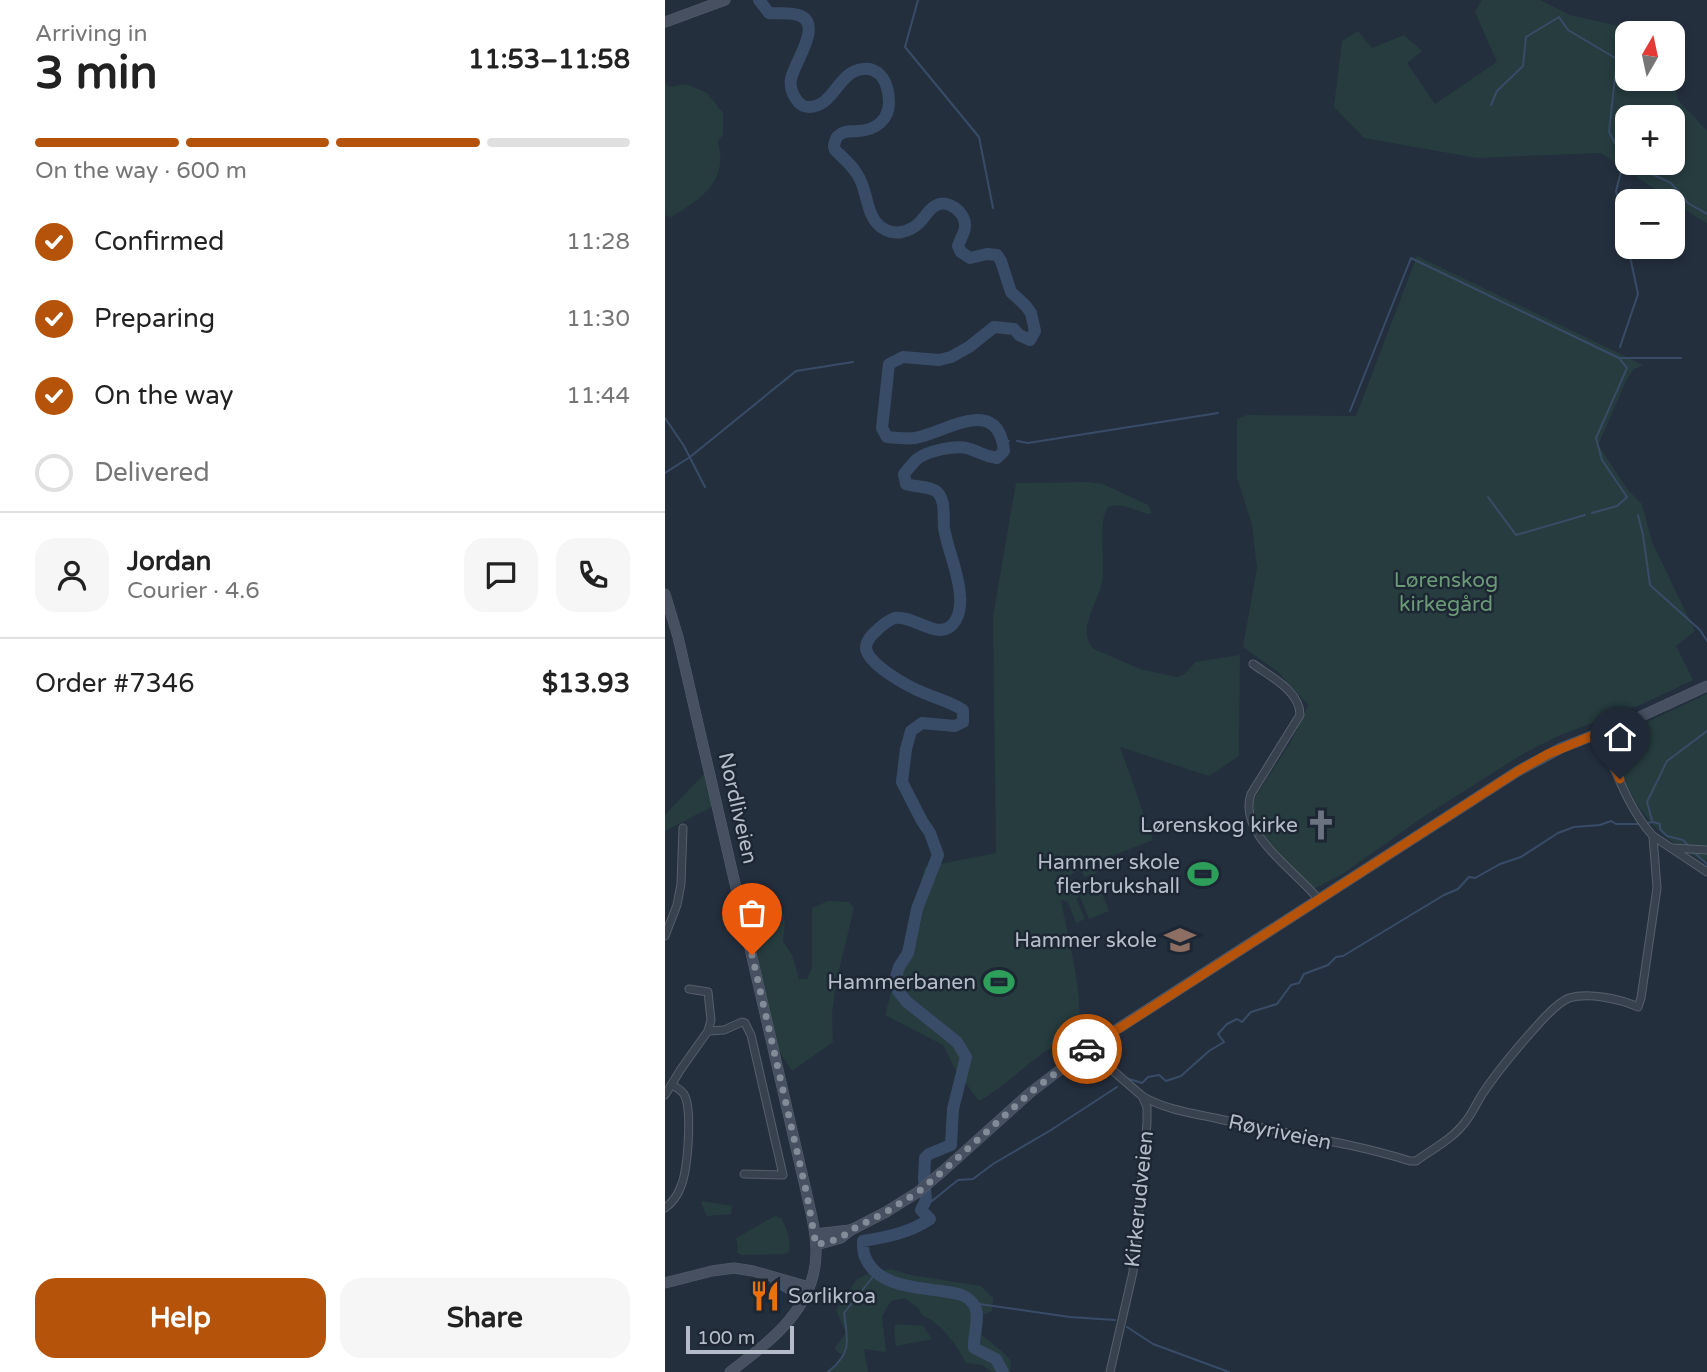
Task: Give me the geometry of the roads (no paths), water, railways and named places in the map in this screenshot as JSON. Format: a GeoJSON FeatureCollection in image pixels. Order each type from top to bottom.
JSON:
{"type":"FeatureCollection","features":[{"type":"Feature","properties":{"kind":"main road"},"geometry":{"type":"LineString","coordinates":[[665,22],[725,0]]}},
{"type":"Feature","properties":{"kind":"main road","name":"Nordliveien"},"geometry":{"type":"LineString","coordinates":[[665,594],[678,637],[710,774],[815,1239],[815,1264],[809,1287],[793,1317],[730,1372]]}},
{"type":"Feature","properties":{"kind":"main road"},"geometry":{"type":"LineString","coordinates":[[815,1239],[851,1230],[909,1198],[933,1180],[1031,1092],[1088,1049],[1526,766],[1561,748],[1643,715],[1707,685]]}},
{"type":"Feature","properties":{"kind":"main road"},"geometry":{"type":"LineString","coordinates":[[665,1283],[712,1270],[727,1269],[753,1271],[809,1287]]}},
{"type":"Feature","properties":{"kind":"main road"},"geometry":{"type":"LineString","coordinates":[[771,1276],[804,1298]]}},
{"type":"Feature","properties":{"kind":"street"},"geometry":{"type":"LineString","coordinates":[[1253,664],[1290,692],[1300,706],[1300,715],[1251,794],[1248,809],[1259,836],[1319,900]]}},
{"type":"Feature","properties":{"kind":"street"},"geometry":{"type":"LineString","coordinates":[[1599,733],[1643,824],[1653,836],[1707,872]]}},
{"type":"Feature","properties":{"kind":"street"},"geometry":{"type":"LineString","coordinates":[[665,936],[677,905],[681,884],[683,828]]}},
{"type":"Feature","properties":{"kind":"street","name":"Røyriveien"},"geometry":{"type":"LineString","coordinates":[[1142,1096],[1170,1108],[1257,1128],[1353,1146],[1410,1161],[1419,1159],[1460,1129],[1501,1066],[1556,1006],[1569,998],[1584,997],[1624,1001],[1638,1007],[1656,898],[1653,836]]}},
{"type":"Feature","properties":{"kind":"street"},"geometry":{"type":"LineString","coordinates":[[1671,848],[1707,850]]}},
{"type":"Feature","properties":{"kind":"street"},"geometry":{"type":"LineString","coordinates":[[665,1096],[708,1031],[711,1020],[708,992],[689,989]]}},
{"type":"Feature","properties":{"kind":"street"},"geometry":{"type":"LineString","coordinates":[[708,1031],[724,1030],[742,1021],[751,1035],[783,1175],[744,1174]]}},
{"type":"Feature","properties":{"kind":"street"},"geometry":{"type":"LineString","coordinates":[[1088,1049],[1142,1096]]}},
{"type":"Feature","properties":{"kind":"street"},"geometry":{"type":"LineString","coordinates":[[665,1208],[681,1187],[688,1142],[688,1106],[685,1096],[672,1084]]}},
{"type":"Feature","properties":{"kind":"street","name":"Kirkerudveien"},"geometry":{"type":"LineString","coordinates":[[1110,1372],[1133,1272],[1147,1123],[1147,1107],[1142,1096]]}},
{"type":"Feature","properties":{"kind":"waterway"},"geometry":{"type":"LineString","coordinates":[[759,0],[769,13],[797,15],[807,21],[808,36],[791,81],[793,94],[801,105],[809,107],[824,101],[855,71],[873,70],[885,82],[889,102],[884,119],[870,129],[840,134],[834,146],[861,180],[869,209],[876,222],[891,232],[902,232],[916,225],[935,206],[945,204],[955,208],[962,216],[965,226],[958,246],[961,252],[970,258],[997,255],[1011,292],[1031,313],[1035,331],[1030,340],[1019,335],[1014,329],[994,327],[951,357],[939,360],[903,357],[889,364],[882,428],[887,437],[915,438],[956,424],[982,420],[992,424],[1000,434],[1004,451],[997,458],[964,448],[942,449],[921,457],[904,474],[906,484],[934,490],[942,499],[944,528],[959,587],[959,612],[951,626],[938,630],[902,618],[892,619],[872,635],[866,648],[868,655],[890,675],[963,710],[963,722],[955,726],[922,723],[911,731],[906,749],[902,782],[930,833],[938,855],[917,909],[908,953],[895,980],[898,991],[907,1002],[957,1042],[966,1057],[953,1109],[951,1145],[925,1158],[926,1200],[921,1210],[930,1219],[906,1231],[863,1241],[864,1254],[871,1267],[887,1279],[967,1298],[974,1305],[977,1315],[974,1348],[996,1359],[1003,1372]]}},
{"type":"Feature","properties":{"kind":"waterway"},"geometry":{"type":"LineString","coordinates":[[918,0],[905,47],[979,137],[993,208]]}},
{"type":"Feature","properties":{"kind":"waterway"},"geometry":{"type":"LineString","coordinates":[[1491,105],[1497,91],[1523,66],[1526,37],[1559,17],[1568,30],[1617,59],[1609,132],[1624,160],[1617,189]]}},
{"type":"Feature","properties":{"kind":"waterway"},"geometry":{"type":"LineString","coordinates":[[1654,175],[1671,183],[1688,203],[1707,214]]}},
{"type":"Feature","properties":{"kind":"waterway"},"geometry":{"type":"LineString","coordinates":[[1350,411],[1411,258],[1619,358],[1627,368],[1596,438],[1602,460],[1627,497],[1617,506],[1592,513]]}},
{"type":"Feature","properties":{"kind":"waterway"},"geometry":{"type":"LineString","coordinates":[[1620,347],[1638,294],[1631,259]]}},
{"type":"Feature","properties":{"kind":"waterway"},"geometry":{"type":"LineString","coordinates":[[1619,358],[1681,358]]}},
{"type":"Feature","properties":{"kind":"waterway"},"geometry":{"type":"LineString","coordinates":[[665,473],[690,457],[796,371],[853,362]]}},
{"type":"Feature","properties":{"kind":"waterway"},"geometry":{"type":"LineString","coordinates":[[1017,441],[1028,443],[1218,413]]}},
{"type":"Feature","properties":{"kind":"waterway"},"geometry":{"type":"LineString","coordinates":[[665,418],[684,446],[705,487]]}},
{"type":"Feature","properties":{"kind":"waterway"},"geometry":{"type":"LineString","coordinates":[[1003,440],[1009,441]]}},
{"type":"Feature","properties":{"kind":"waterway"},"geometry":{"type":"LineString","coordinates":[[1488,497],[1516,535],[1585,515]]}},
{"type":"Feature","properties":{"kind":"waterway"},"geometry":{"type":"LineString","coordinates":[[1638,515],[1650,585],[1700,630],[1707,641]]}},
{"type":"Feature","properties":{"kind":"waterway"},"geometry":{"type":"LineString","coordinates":[[1652,820],[1647,802],[1667,761],[1707,731]]}},
{"type":"Feature","properties":{"kind":"waterway"},"geometry":{"type":"LineString","coordinates":[[1129,1079],[1142,1083],[1148,1077],[1159,1075],[1166,1081],[1181,1076],[1209,1051],[1224,1042],[1218,1034],[1227,1024],[1237,1019],[1242,1022],[1251,1012],[1277,1004],[1291,985],[1299,983],[1304,974],[1328,965],[1336,957],[1343,956],[1458,889],[1469,877],[1475,878],[1500,864],[1521,857],[1558,833],[1574,827],[1600,825],[1611,821],[1616,824],[1638,824]]}},
{"type":"Feature","properties":{"kind":"waterway"},"geometry":{"type":"LineString","coordinates":[[1647,823],[1660,824],[1660,829],[1667,836],[1683,840],[1689,846]]}},
{"type":"Feature","properties":{"kind":"waterway"},"geometry":{"type":"LineString","coordinates":[[1695,853],[1707,864]]}},
{"type":"Feature","properties":{"kind":"waterway"},"geometry":{"type":"LineString","coordinates":[[926,1200],[932,1201],[958,1180],[973,1179],[1117,1087]]}},
{"type":"Feature","properties":{"kind":"waterway"},"geometry":{"type":"LineString","coordinates":[[828,1372],[841,1359],[847,1346],[844,1313],[876,1273]]}},
{"type":"Feature","properties":{"kind":"waterway"},"geometry":{"type":"LineString","coordinates":[[972,1303],[1070,1317],[1115,1320]]}},
{"type":"Feature","properties":{"kind":"waterway"},"geometry":{"type":"LineString","coordinates":[[1127,1327],[1153,1344],[1229,1372]]}},
{"type":"Feature","properties":{"kind":"place","name":"Lørenskog kirke"},"geometry":{"type":"Point","coordinates":[1321,825]}},
{"type":"Feature","properties":{"kind":"place","name":"Hammer skole flerbrukshall"},"geometry":{"type":"Point","coordinates":[1203,874]}},
{"type":"Feature","properties":{"kind":"place","name":"Hammer skole"},"geometry":{"type":"Point","coordinates":[1180,940]}},
{"type":"Feature","properties":{"kind":"place","name":"Hammerbanen"},"geometry":{"type":"Point","coordinates":[999,982]}},
{"type":"Feature","properties":{"kind":"place","name":"Sørlikroa"},"geometry":{"type":"Point","coordinates":[765,1296]}},
{"type":"Feature","properties":{"kind":"park label","name":"Lørenskog kirkegård"},"geometry":{"type":"Point","coordinates":[1446,592]}}]}
